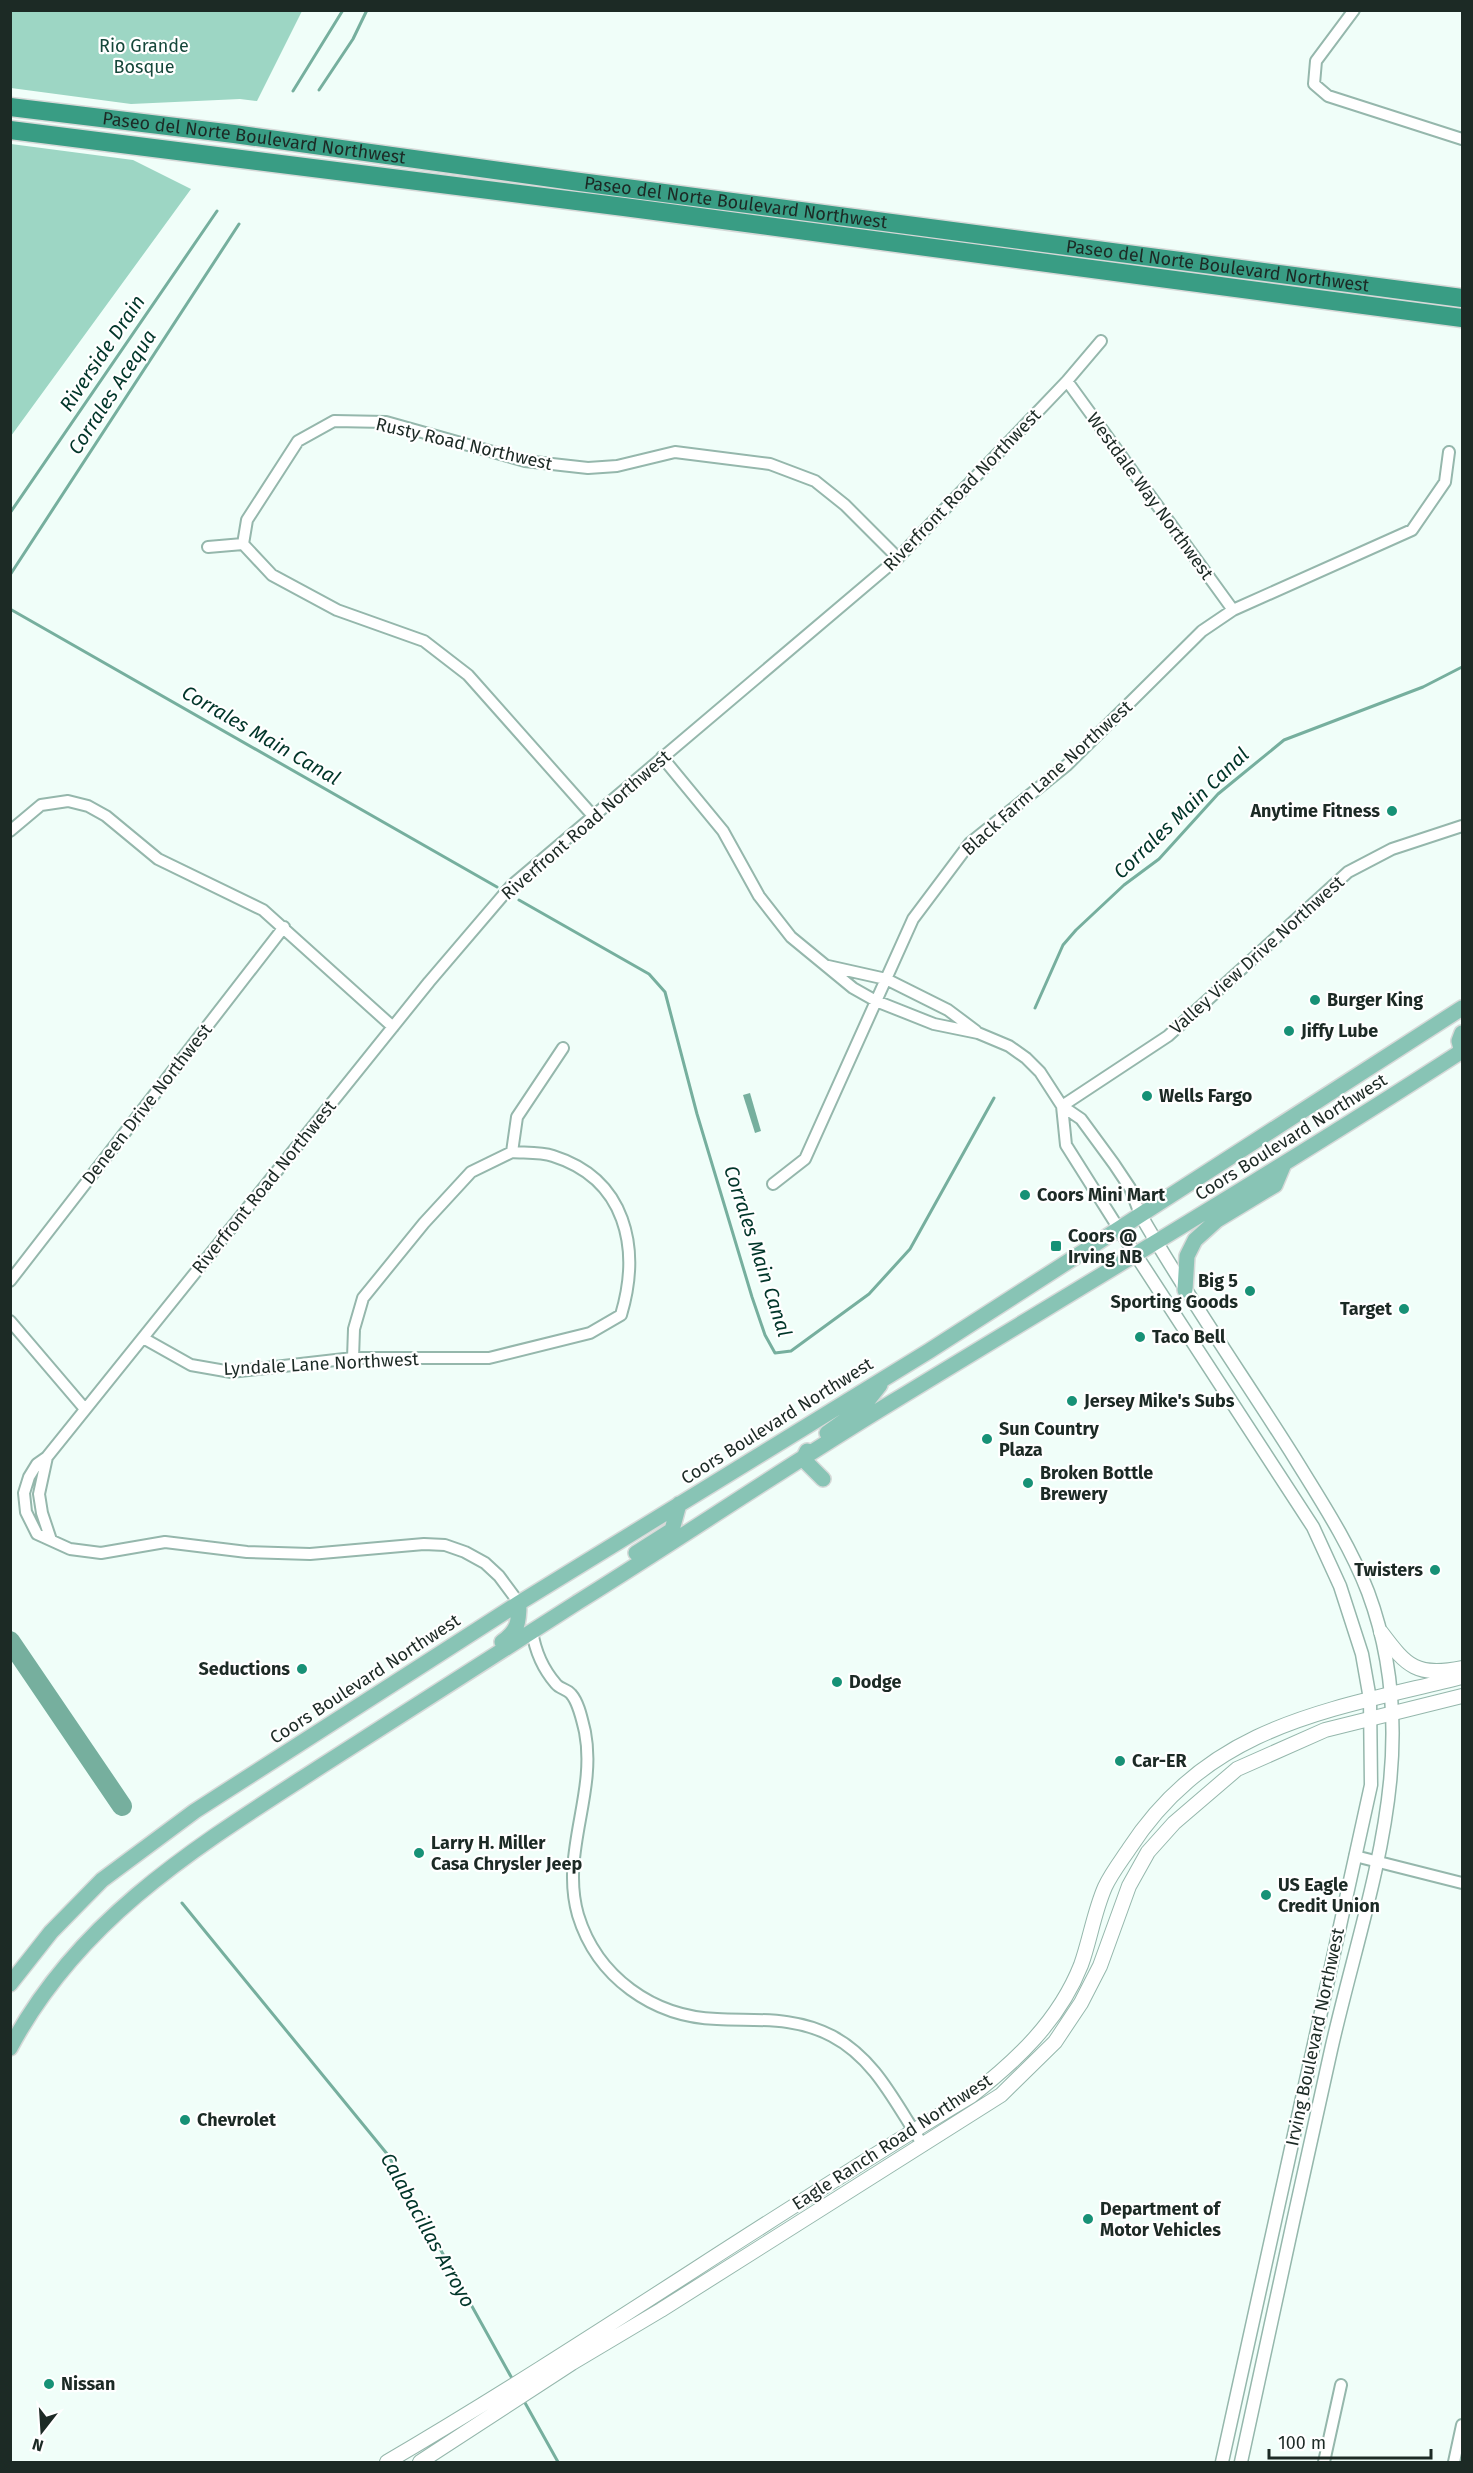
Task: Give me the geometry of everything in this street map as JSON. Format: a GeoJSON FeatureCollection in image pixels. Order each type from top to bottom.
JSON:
{"type":"FeatureCollection","features":[{"type":"Feature","properties":{"kind":"highway","name":"Paseo del Norte Boulevard Northwest"},"geometry":{"type":"LineString","coordinates":[[10,107],[234,134],[592,184],[1462,298]]}},
{"type":"Feature","properties":{"kind":"highway","name":"Paseo del Norte Boulevard Northwest"},"geometry":{"type":"LineString","coordinates":[[10,130],[1462,318]]}},
{"type":"Feature","properties":{"kind":"main road","name":"Coors Boulevard Northwest"},"geometry":{"type":"LineString","coordinates":[[10,1984],[62,1920],[114,1870],[195,1811],[519,1603],[888,1376],[1462,1008]]}},
{"type":"Feature","properties":{"kind":"main road"},"geometry":{"type":"LineString","coordinates":[[1462,1033],[1459,1041],[1462,1052]]}},
{"type":"Feature","properties":{"kind":"main road","name":"Coors Boulevard Northwest"},"geometry":{"type":"LineString","coordinates":[[10,2048],[27,2017],[66,1964],[137,1893],[210,1839],[532,1631],[803,1460],[1283,1166],[1462,1052]]}},
{"type":"Feature","properties":{"kind":"main road"},"geometry":{"type":"LineString","coordinates":[[1185,1290],[1187,1256],[1195,1240],[1217,1220],[1275,1185],[1283,1166]]}},
{"type":"Feature","properties":{"kind":"main road"},"geometry":{"type":"LineString","coordinates":[[823,1479],[803,1460],[808,1448],[862,1408],[888,1376]]}},
{"type":"Feature","properties":{"kind":"main road"},"geometry":{"type":"LineString","coordinates":[[532,1631],[537,1619],[672,1530],[679,1504]]}},
{"type":"Feature","properties":{"kind":"main road"},"geometry":{"type":"LineString","coordinates":[[322,1766],[354,1737],[512,1635],[519,1624],[519,1603]]}},
{"type":"Feature","properties":{"kind":"main road"},"geometry":{"type":"LineString","coordinates":[[1381,1632],[1398,1656],[1414,1668],[1436,1673],[1462,1668]]}},
{"type":"Feature","properties":{"kind":"main road","name":"Eagle Ranch Road Northwest"},"geometry":{"type":"LineString","coordinates":[[569,2358],[664,2288],[970,2096],[1014,2062],[1058,2009],[1080,1966],[1105,1887],[1141,1830],[1177,1790],[1207,1764],[1257,1735],[1293,1721],[1370,1699],[1462,1677]]}},
{"type":"Feature","properties":{"kind":"main road","name":"Eagle Ranch Road Northwest"},"geometry":{"type":"LineString","coordinates":[[387,2463],[459,2427],[569,2358],[923,2145],[1001,2095],[1055,2042],[1081,2003],[1100,1966],[1129,1886],[1148,1852],[1174,1823],[1237,1769],[1325,1730],[1462,1696]]}},
{"type":"Feature","properties":{"kind":"main road","name":"Eagle Ranch Road Northwest"},"geometry":{"type":"LineString","coordinates":[[420,2463],[459,2427]]}},
{"type":"Feature","properties":{"kind":"street"},"geometry":{"type":"LineString","coordinates":[[1354,10],[1316,61],[1314,84],[1328,96],[1462,139]]}},
{"type":"Feature","properties":{"kind":"street","name":"Riverfront Road Northwest"},"geometry":{"type":"LineString","coordinates":[[51,1540],[37,1534],[28,1520],[24,1493],[32,1470],[47,1457],[393,1027],[511,886],[898,558],[1067,381],[1101,341]]}},
{"type":"Feature","properties":{"kind":"street","name":"Westdale Way Northwest"},"geometry":{"type":"LineString","coordinates":[[1067,381],[1233,610]]}},
{"type":"Feature","properties":{"kind":"street","name":"Rusty Road Northwest"},"geometry":{"type":"LineString","coordinates":[[243,544],[247,520],[298,441],[334,421],[386,422],[525,461],[588,468],[617,466],[675,452],[770,464],[815,481],[844,505],[898,558]]}},
{"type":"Feature","properties":{"kind":"street","name":"Black Farm Lane Northwest"},"geometry":{"type":"LineString","coordinates":[[773,1184],[805,1159],[913,919],[970,843],[1067,765],[1202,632],[1233,610],[1412,530],[1445,482],[1449,452]]}},
{"type":"Feature","properties":{"kind":"street"},"geometry":{"type":"LineString","coordinates":[[207,547],[243,544],[272,574],[337,610],[424,641],[459,668],[594,817]]}},
{"type":"Feature","properties":{"kind":"street"},"geometry":{"type":"LineString","coordinates":[[663,757],[723,831],[771,914],[791,937],[853,988],[876,1001],[934,1024],[978,1033],[1009,1046],[1040,1072],[1062,1106]]}},
{"type":"Feature","properties":{"kind":"street"},"geometry":{"type":"LineString","coordinates":[[10,831],[41,805],[68,801],[88,806],[106,816],[158,859],[263,910],[393,1027]]}},
{"type":"Feature","properties":{"kind":"street","name":"Valley View Drive Northwest"},"geometry":{"type":"LineString","coordinates":[[1062,1106],[1168,1036],[1348,872],[1381,853],[1462,826]]}},
{"type":"Feature","properties":{"kind":"street","name":"Deneen Drive Northwest"},"geometry":{"type":"LineString","coordinates":[[10,1281],[284,927]]}},
{"type":"Feature","properties":{"kind":"street"},"geometry":{"type":"LineString","coordinates":[[825,965],[886,980],[948,1010],[978,1033]]}},
{"type":"Feature","properties":{"kind":"street"},"geometry":{"type":"LineString","coordinates":[[353,1358],[354,1329],[363,1299],[424,1222],[471,1172],[512,1152],[517,1117],[563,1048]]}},
{"type":"Feature","properties":{"kind":"street","name":"Irving Boulevard Northwest"},"geometry":{"type":"LineString","coordinates":[[1062,1106],[1081,1119],[1130,1188],[1140,1214],[1156,1243],[1338,1528],[1361,1575],[1381,1632],[1392,1694],[1394,1714],[1392,1786],[1378,1862],[1331,2048],[1241,2463]]}},
{"type":"Feature","properties":{"kind":"street","name":"Irving Boulevard Northwest"},"geometry":{"type":"LineString","coordinates":[[1062,1106],[1066,1145],[1313,1527],[1340,1588],[1359,1641],[1370,1699],[1371,1785],[1222,2463]]}},
{"type":"Feature","properties":{"kind":"street","name":"Lyndale Lane Northwest"},"geometry":{"type":"LineString","coordinates":[[144,1338],[191,1365],[231,1372],[353,1358],[489,1358],[590,1333],[621,1315],[629,1289],[627,1230],[613,1197],[590,1173],[552,1155],[512,1152]]}},
{"type":"Feature","properties":{"kind":"street"},"geometry":{"type":"LineString","coordinates":[[10,1321],[85,1409]]}},
{"type":"Feature","properties":{"kind":"street"},"geometry":{"type":"LineString","coordinates":[[47,1457],[39,1494],[42,1513],[51,1540],[70,1549],[90,1553],[165,1542],[231,1551],[294,1554],[339,1553],[424,1544],[444,1545],[465,1552],[485,1563],[499,1576],[519,1603]]}},
{"type":"Feature","properties":{"kind":"street"},"geometry":{"type":"LineString","coordinates":[[532,1631],[542,1662],[555,1683],[570,1692],[582,1722],[588,1762],[586,1789],[572,1861],[573,1892],[585,1934],[604,1964],[620,1982],[638,1995],[681,2014],[718,2020],[789,2021],[832,2036],[857,2053],[876,2073],[923,2145]]}},
{"type":"Feature","properties":{"kind":"street"},"geometry":{"type":"LineString","coordinates":[[1355,1856],[1462,1882]]}},
{"type":"Feature","properties":{"kind":"street"},"geometry":{"type":"LineString","coordinates":[[1324,2463],[1341,2385]]}},
{"type":"Feature","properties":{"kind":"street"},"geometry":{"type":"LineString","coordinates":[[1454,2463],[1462,2426]]}},
{"type":"Feature","properties":{"kind":"green space","name":"Rio Grande Bosque"},"geometry":{"type":"Polygon","coordinates":[[[11,10],[302,11],[257,101],[240,99],[131,104],[11,88],[11,10]]]}},
{"type":"Feature","properties":{"kind":"green space"},"geometry":{"type":"Polygon","coordinates":[[[11,144],[133,160],[191,189],[11,436],[11,144]]]}},
{"type":"Feature","properties":{"kind":"shaded area"},"geometry":{"type":"Polygon","coordinates":[[[750,1093],[761,1131],[755,1133],[743,1095],[750,1093]]]}},
{"type":"Feature","properties":{"kind":"waterway","name":"Riverside Drain"},"geometry":{"type":"LineString","coordinates":[[293,91],[343,10]]}},
{"type":"Feature","properties":{"kind":"waterway","name":"Corrales Acequa"},"geometry":{"type":"LineString","coordinates":[[319,90],[353,39],[367,10]]}},
{"type":"Feature","properties":{"kind":"waterway","name":"Riverside Drain"},"geometry":{"type":"LineString","coordinates":[[10,513],[217,211]]}},
{"type":"Feature","properties":{"kind":"waterway","name":"Corrales Acequa"},"geometry":{"type":"LineString","coordinates":[[10,575],[239,224]]}},
{"type":"Feature","properties":{"kind":"waterway","name":"Corrales Main Canal"},"geometry":{"type":"LineString","coordinates":[[10,609],[497,887]]}},
{"type":"Feature","properties":{"kind":"waterway","name":"Corrales Main Canal"},"geometry":{"type":"LineString","coordinates":[[1035,1008],[1063,945],[1076,930],[1124,885],[1159,859],[1218,794],[1284,740],[1423,687],[1462,667]]}},
{"type":"Feature","properties":{"kind":"waterway","name":"Corrales Main Canal"},"geometry":{"type":"LineString","coordinates":[[519,900],[649,974],[665,992],[697,1114],[752,1297],[765,1335],[775,1353],[791,1351],[869,1294],[910,1249],[994,1098]]}},
{"type":"Feature","properties":{"kind":"waterway","name":"Calabacillas Arroyo"},"geometry":{"type":"LineString","coordinates":[[10,1641],[122,1806]]}},
{"type":"Feature","properties":{"kind":"waterway","name":"Calabacillas Arroyo"},"geometry":{"type":"LineString","coordinates":[[182,1903],[388,2155],[514,2382]]}},
{"type":"Feature","properties":{"kind":"waterway","name":"Calabacillas Arroyo"},"geometry":{"type":"LineString","coordinates":[[524,2401],[558,2462]]}},
{"type":"Feature","properties":{"kind":"place","name":"Anytime Fitness"},"geometry":{"type":"Point","coordinates":[1392,811]}},
{"type":"Feature","properties":{"kind":"place","name":"Burger King"},"geometry":{"type":"Point","coordinates":[1315,1000]}},
{"type":"Feature","properties":{"kind":"place","name":"Jiffy Lube"},"geometry":{"type":"Point","coordinates":[1289,1031]}},
{"type":"Feature","properties":{"kind":"place","name":"Wells Fargo"},"geometry":{"type":"Point","coordinates":[1147,1096]}},
{"type":"Feature","properties":{"kind":"place","name":"Coors Mini Mart"},"geometry":{"type":"Point","coordinates":[1025,1195]}},
{"type":"Feature","properties":{"kind":"place","name":"Coors @ Irving NB"},"geometry":{"type":"Point","coordinates":[1056,1246]}},
{"type":"Feature","properties":{"kind":"place","name":"Big 5 Sporting Goods"},"geometry":{"type":"Point","coordinates":[1250,1291]}},
{"type":"Feature","properties":{"kind":"place","name":"Target"},"geometry":{"type":"Point","coordinates":[1404,1309]}},
{"type":"Feature","properties":{"kind":"place","name":"Taco Bell"},"geometry":{"type":"Point","coordinates":[1140,1337]}},
{"type":"Feature","properties":{"kind":"place","name":"Jersey Mike's Subs"},"geometry":{"type":"Point","coordinates":[1072,1401]}},
{"type":"Feature","properties":{"kind":"place","name":"Sun Country Plaza"},"geometry":{"type":"Point","coordinates":[987,1439]}},
{"type":"Feature","properties":{"kind":"place","name":"Broken Bottle Brewery"},"geometry":{"type":"Point","coordinates":[1028,1483]}},
{"type":"Feature","properties":{"kind":"place","name":"Twisters"},"geometry":{"type":"Point","coordinates":[1435,1570]}},
{"type":"Feature","properties":{"kind":"place","name":"Seductions"},"geometry":{"type":"Point","coordinates":[302,1669]}},
{"type":"Feature","properties":{"kind":"place","name":"Dodge"},"geometry":{"type":"Point","coordinates":[837,1682]}},
{"type":"Feature","properties":{"kind":"place","name":"Car-ER"},"geometry":{"type":"Point","coordinates":[1120,1761]}},
{"type":"Feature","properties":{"kind":"place","name":"Larry H. Miller Casa Chrysler Jeep"},"geometry":{"type":"Point","coordinates":[419,1853]}},
{"type":"Feature","properties":{"kind":"place","name":"US Eagle Credit Union"},"geometry":{"type":"Point","coordinates":[1266,1895]}},
{"type":"Feature","properties":{"kind":"place","name":"Chevrolet"},"geometry":{"type":"Point","coordinates":[185,2120]}},
{"type":"Feature","properties":{"kind":"place","name":"Department of Motor Vehicles"},"geometry":{"type":"Point","coordinates":[1088,2219]}},
{"type":"Feature","properties":{"kind":"place","name":"Nissan"},"geometry":{"type":"Point","coordinates":[49,2384]}}]}
